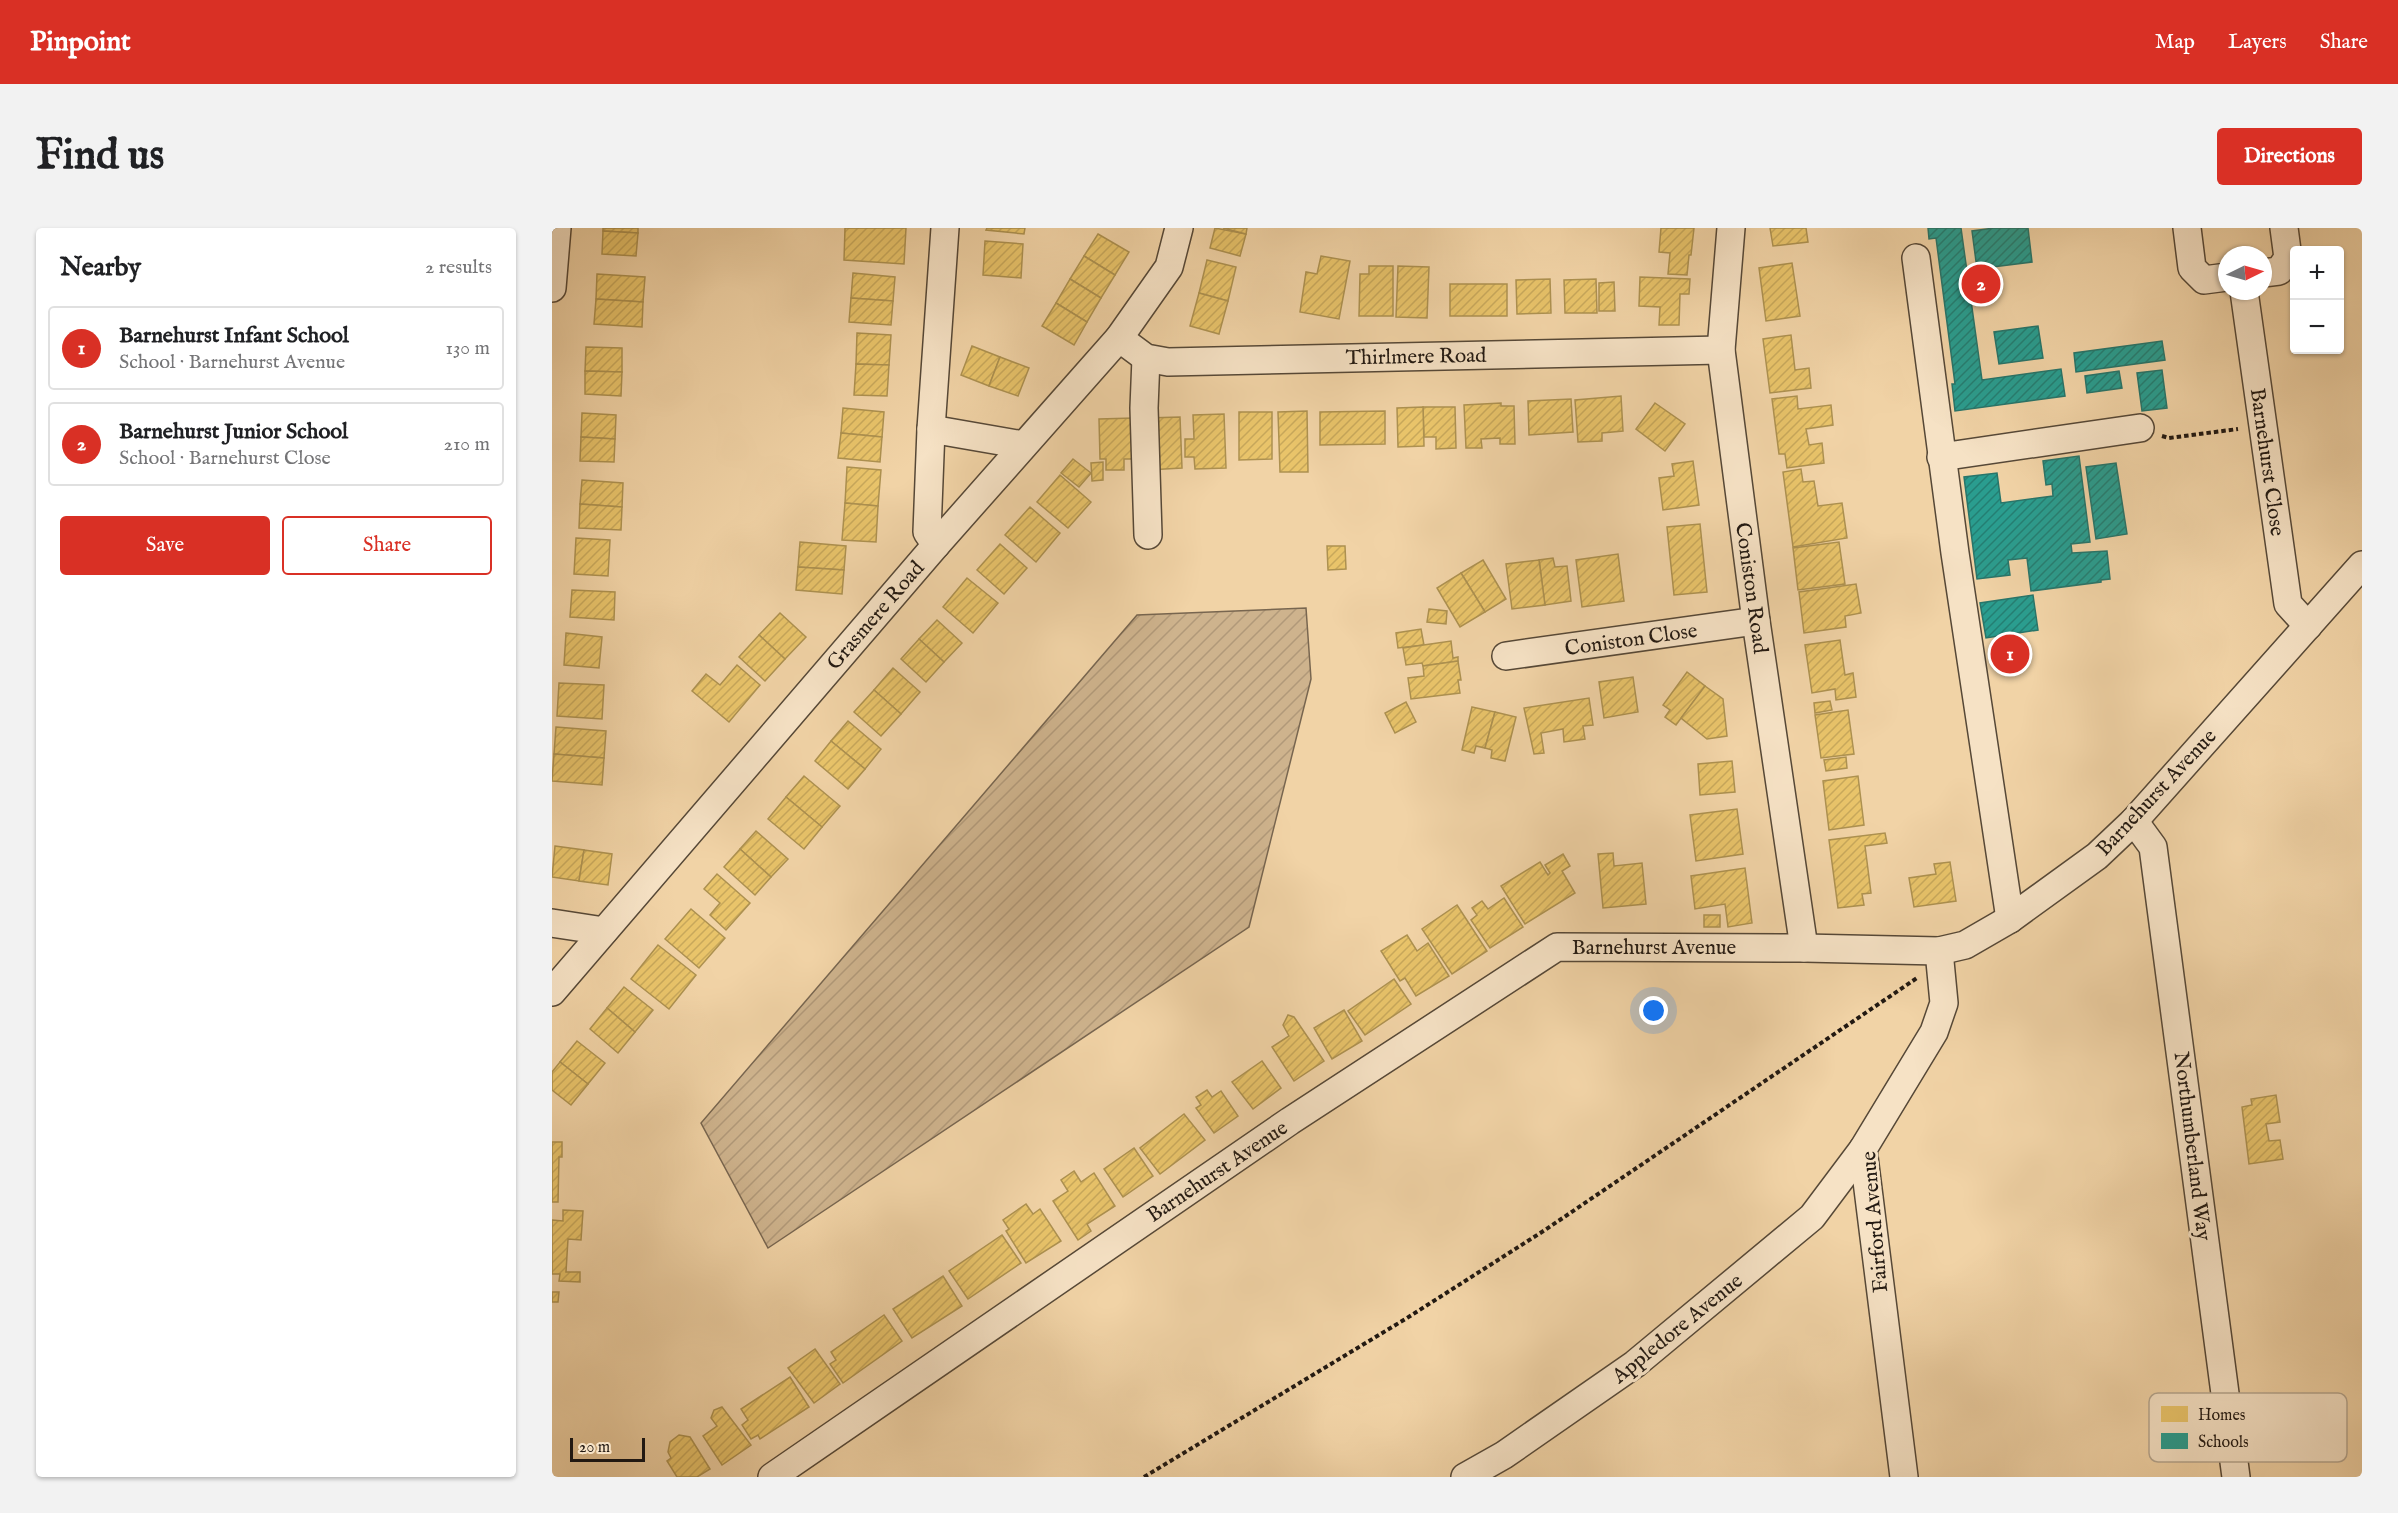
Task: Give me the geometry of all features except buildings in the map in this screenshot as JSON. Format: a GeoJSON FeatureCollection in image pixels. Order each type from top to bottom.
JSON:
{"type":"FeatureCollection","features":[{"type":"Feature","properties":{"kind":"street"},"geometry":{"type":"LineString","coordinates":[[552,288],[557,228]]}},
{"type":"Feature","properties":{"kind":"street"},"geometry":{"type":"LineString","coordinates":[[936,545],[927,532],[945,228]]}},
{"type":"Feature","properties":{"kind":"street","name":"Grasmere Road"},"geometry":{"type":"LineString","coordinates":[[552,992],[936,545],[1119,338],[1169,267],[1179,228]]}},
{"type":"Feature","properties":{"kind":"street","name":"Coniston Road"},"geometry":{"type":"LineString","coordinates":[[1731,228],[1721,350],[1756,621],[1804,948]]}},
{"type":"Feature","properties":{"kind":"street"},"geometry":{"type":"LineString","coordinates":[[2187,228],[2192,268],[2204,280],[2218,278]]}},
{"type":"Feature","properties":{"kind":"street"},"geometry":{"type":"LineString","coordinates":[[2272,272],[2279,271],[2288,258],[2284,228]]}},
{"type":"Feature","properties":{"kind":"street"},"geometry":{"type":"LineString","coordinates":[[1916,258],[1941,457],[2010,919]]}},
{"type":"Feature","properties":{"kind":"street","name":"Barnehurst Close"},"geometry":{"type":"LineString","coordinates":[[2245,300],[2288,604],[2308,626]]}},
{"type":"Feature","properties":{"kind":"street","name":"Thirlmere Road"},"geometry":{"type":"LineString","coordinates":[[1119,338],[1146,358],[1168,362],[1721,350]]}},
{"type":"Feature","properties":{"kind":"street"},"geometry":{"type":"LineString","coordinates":[[1146,358],[1144,419],[1148,535]]}},
{"type":"Feature","properties":{"kind":"street"},"geometry":{"type":"LineString","coordinates":[[1941,457],[2140,428]]}},
{"type":"Feature","properties":{"kind":"street"},"geometry":{"type":"LineString","coordinates":[[932,429],[1023,445]]}},
{"type":"Feature","properties":{"kind":"street","name":"Barnehurst Avenue"},"geometry":{"type":"LineString","coordinates":[[772,1477],[1290,1121],[1557,947],[1804,948],[1940,957],[1965,945],[2010,919],[2097,856],[2134,821],[2362,565]]}},
{"type":"Feature","properties":{"kind":"street","name":"Coniston Close"},"geometry":{"type":"LineString","coordinates":[[1506,656],[1756,621]]}},
{"type":"Feature","properties":{"kind":"street","name":"Northumberland Way"},"geometry":{"type":"LineString","coordinates":[[2134,821],[2153,847],[2225,1393]]}},
{"type":"Feature","properties":{"kind":"street"},"geometry":{"type":"LineString","coordinates":[[552,923],[604,931]]}},
{"type":"Feature","properties":{"kind":"street","name":"Fairford Avenue"},"geometry":{"type":"LineString","coordinates":[[1904,1477],[1863,1149],[1934,1032],[1944,1003],[1940,957]]}},
{"type":"Feature","properties":{"kind":"street","name":"Appledore Avenue"},"geometry":{"type":"LineString","coordinates":[[1465,1477],[1504,1455],[1635,1364],[1812,1217],[1863,1149]]}},
{"type":"Feature","properties":{"kind":"street","name":"Northumberland Way"},"geometry":{"type":"LineString","coordinates":[[2234,1462],[2236,1477]]}},
{"type":"Feature","properties":{"kind":"path"},"geometry":{"type":"LineString","coordinates":[[2140,428],[2169,438],[2262,425]]}},
{"type":"Feature","properties":{"kind":"path"},"geometry":{"type":"LineString","coordinates":[[1144,1477],[1407,1318],[1545,1230],[1940,957]]}},
{"type":"Feature","properties":{"kind":"shaded area"},"geometry":{"type":"Polygon","coordinates":[[[1306,608],[1311,679],[1249,927],[768,1248],[701,1123],[1137,615],[1306,608]]]}},
{"type":"Feature","properties":{"kind":"place","name":"Barnehurst Junior School"},"geometry":{"type":"Point","coordinates":[1981,284]}},
{"type":"Feature","properties":{"kind":"place","name":"Barnehurst Infant School"},"geometry":{"type":"Point","coordinates":[2010,654]}}]}
